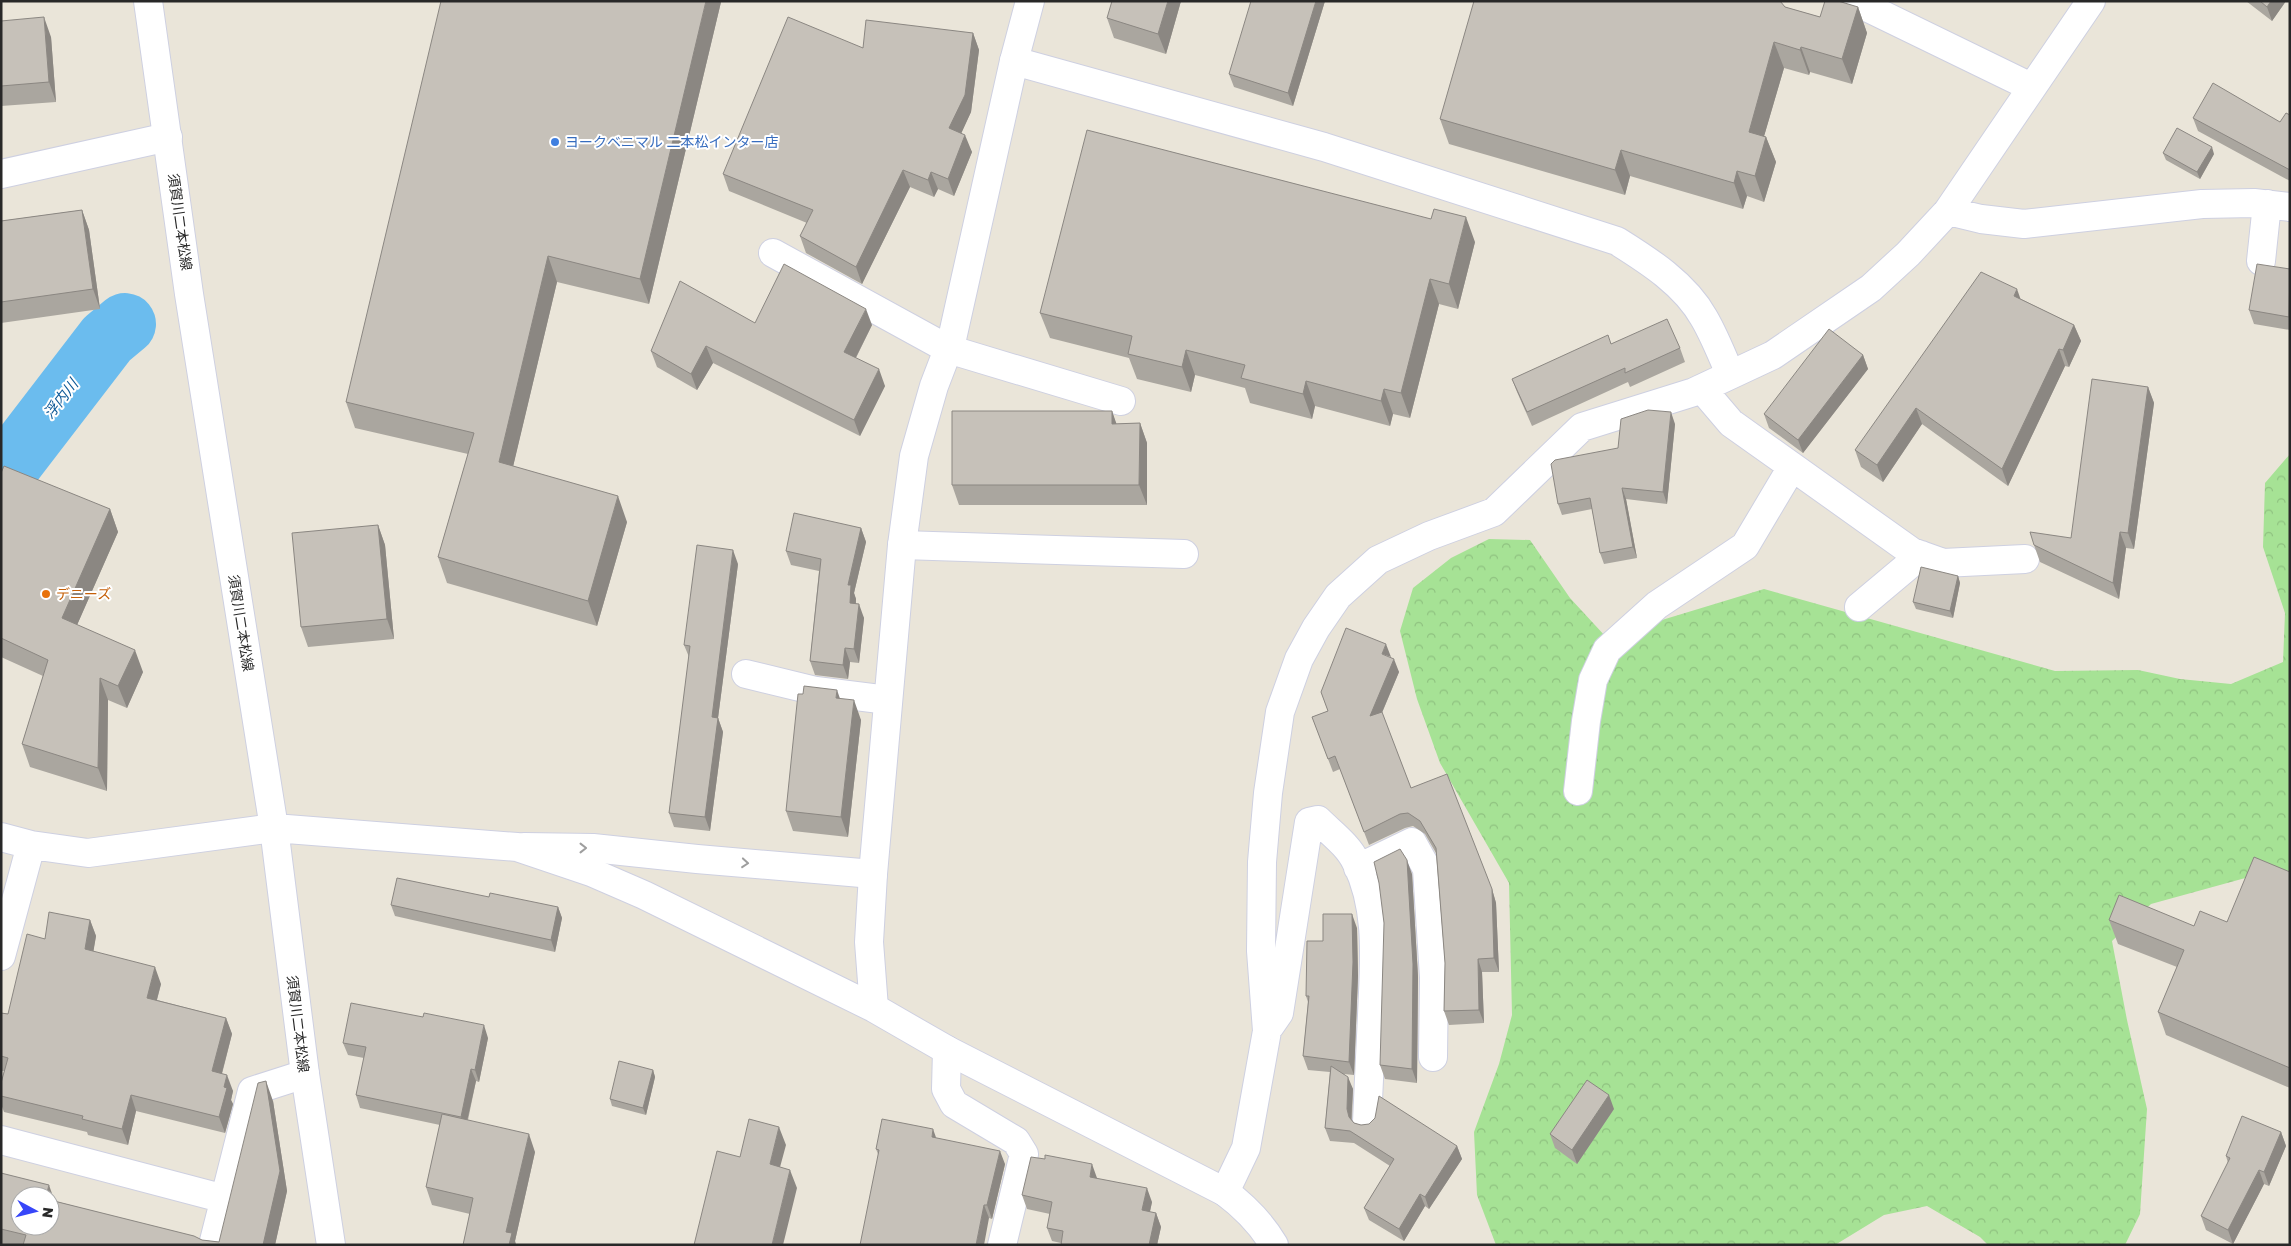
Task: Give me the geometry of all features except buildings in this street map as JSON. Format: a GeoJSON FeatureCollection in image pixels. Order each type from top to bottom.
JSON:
{"type":"FeatureCollection","features":[{"type":"Feature","properties":{"kind":"street","name":"須賀川二本松線"},"geometry":{"type":"LineString","coordinates":[[148,1],[189,294],[274,828],[305,1074],[331,1245]]}},
{"type":"Feature","properties":{"kind":"street"},"geometry":{"type":"LineString","coordinates":[[874,1008],[869,942],[873,874],[902,545],[914,456],[934,386],[948,349],[1014,61],[1030,1]]}},
{"type":"Feature","properties":{"kind":"street"},"geometry":{"type":"LineString","coordinates":[[1854,1],[2031,87]]}},
{"type":"Feature","properties":{"kind":"street"},"geometry":{"type":"LineString","coordinates":[[1225,1192],[1246,1148],[1267,1031],[1261,951],[1262,862],[1268,793],[1280,712],[1299,659],[1316,628],[1338,596],[1378,560],[1429,536],[1494,512],[1582,427],[1702,388],[1773,355],[1871,288],[1908,254],[1948,211],[2091,1]]}},
{"type":"Feature","properties":{"kind":"street"},"geometry":{"type":"LineString","coordinates":[[1014,61],[1324,147],[1617,242],[1652,263],[1688,297],[1703,316],[1730,374]]}},
{"type":"Feature","properties":{"kind":"street"},"geometry":{"type":"LineString","coordinates":[[1,174],[168,137]]}},
{"type":"Feature","properties":{"kind":"street"},"geometry":{"type":"LineString","coordinates":[[1948,211],[1982,219],[2024,224],[2202,204],[2278,206],[2261,261]]}},
{"type":"Feature","properties":{"kind":"street"},"geometry":{"type":"LineString","coordinates":[[774,254],[948,349],[1121,402]]}},
{"type":"Feature","properties":{"kind":"street"},"geometry":{"type":"LineString","coordinates":[[1702,388],[1731,422],[1912,552],[1943,563],[2025,559]]}},
{"type":"Feature","properties":{"kind":"street"},"geometry":{"type":"LineString","coordinates":[[1578,791],[1593,680],[1608,650],[1657,605],[1746,546],[1792,466]]}},
{"type":"Feature","properties":{"kind":"street"},"geometry":{"type":"LineString","coordinates":[[902,545],[1184,554]]}},
{"type":"Feature","properties":{"kind":"street"},"geometry":{"type":"LineString","coordinates":[[1859,607],[1921,555]]}},
{"type":"Feature","properties":{"kind":"street"},"geometry":{"type":"LineString","coordinates":[[746,674],[816,691],[888,700]]}},
{"type":"Feature","properties":{"kind":"street"},"geometry":{"type":"LineString","coordinates":[[1267,1031],[1280,1013],[1309,822],[1318,820],[1346,847],[1358,868],[1366,886],[1373,919],[1373,982],[1367,1122]]}},
{"type":"Feature","properties":{"kind":"street"},"geometry":{"type":"LineString","coordinates":[[1,837],[30,844],[88,853],[274,828],[517,847],[593,848],[873,874]]}},
{"type":"Feature","properties":{"kind":"street"},"geometry":{"type":"LineString","coordinates":[[1358,868],[1412,842],[1427,868],[1434,977],[1434,1056]]}},
{"type":"Feature","properties":{"kind":"street"},"geometry":{"type":"LineString","coordinates":[[1,956],[30,844]]}},
{"type":"Feature","properties":{"kind":"street"},"geometry":{"type":"LineString","coordinates":[[517,847],[590,872],[644,895],[874,1008],[947,1050],[1225,1192],[1246,1207],[1265,1229],[1274,1245]]}},
{"type":"Feature","properties":{"kind":"street"},"geometry":{"type":"LineString","coordinates":[[947,1050],[946,1089],[954,1104],[1016,1142],[1024,1154],[1002,1245]]}},
{"type":"Feature","properties":{"kind":"street"},"geometry":{"type":"LineString","coordinates":[[213,1245],[252,1091],[305,1074]]}},
{"type":"Feature","properties":{"kind":"street"},"geometry":{"type":"LineString","coordinates":[[1,1140],[224,1199]]}},
{"type":"Feature","properties":{"kind":"green space"},"geometry":{"type":"Polygon","coordinates":[[[2290,454],[2290,873],[2278,869],[2151,904],[2112,941],[2147,1109],[2140,1214],[2125,1245],[1988,1245],[1980,1237],[1927,1206],[1884,1215],[1835,1245],[1496,1245],[1477,1195],[1474,1132],[1499,1064],[1512,1015],[1509,883],[1440,763],[1417,699],[1400,631],[1413,588],[1451,558],[1489,539],[1530,540],[1570,598],[1606,637],[1764,589],[2055,671],[2138,670],[2180,679],[2231,684],[2283,662],[2285,613],[2263,547],[2265,483],[2290,454]]]}},
{"type":"Feature","properties":{"kind":"waterway","name":"浮内川"},"geometry":{"type":"LineString","coordinates":[[1,477],[107,339],[125,324]]}},
{"type":"Feature","properties":{"kind":"place","name":"ヨークベニマル 二本松インター店"},"geometry":{"type":"Point","coordinates":[555,142]}},
{"type":"Feature","properties":{"kind":"place","name":"デニーズ"},"geometry":{"type":"Point","coordinates":[46,594]}}]}
